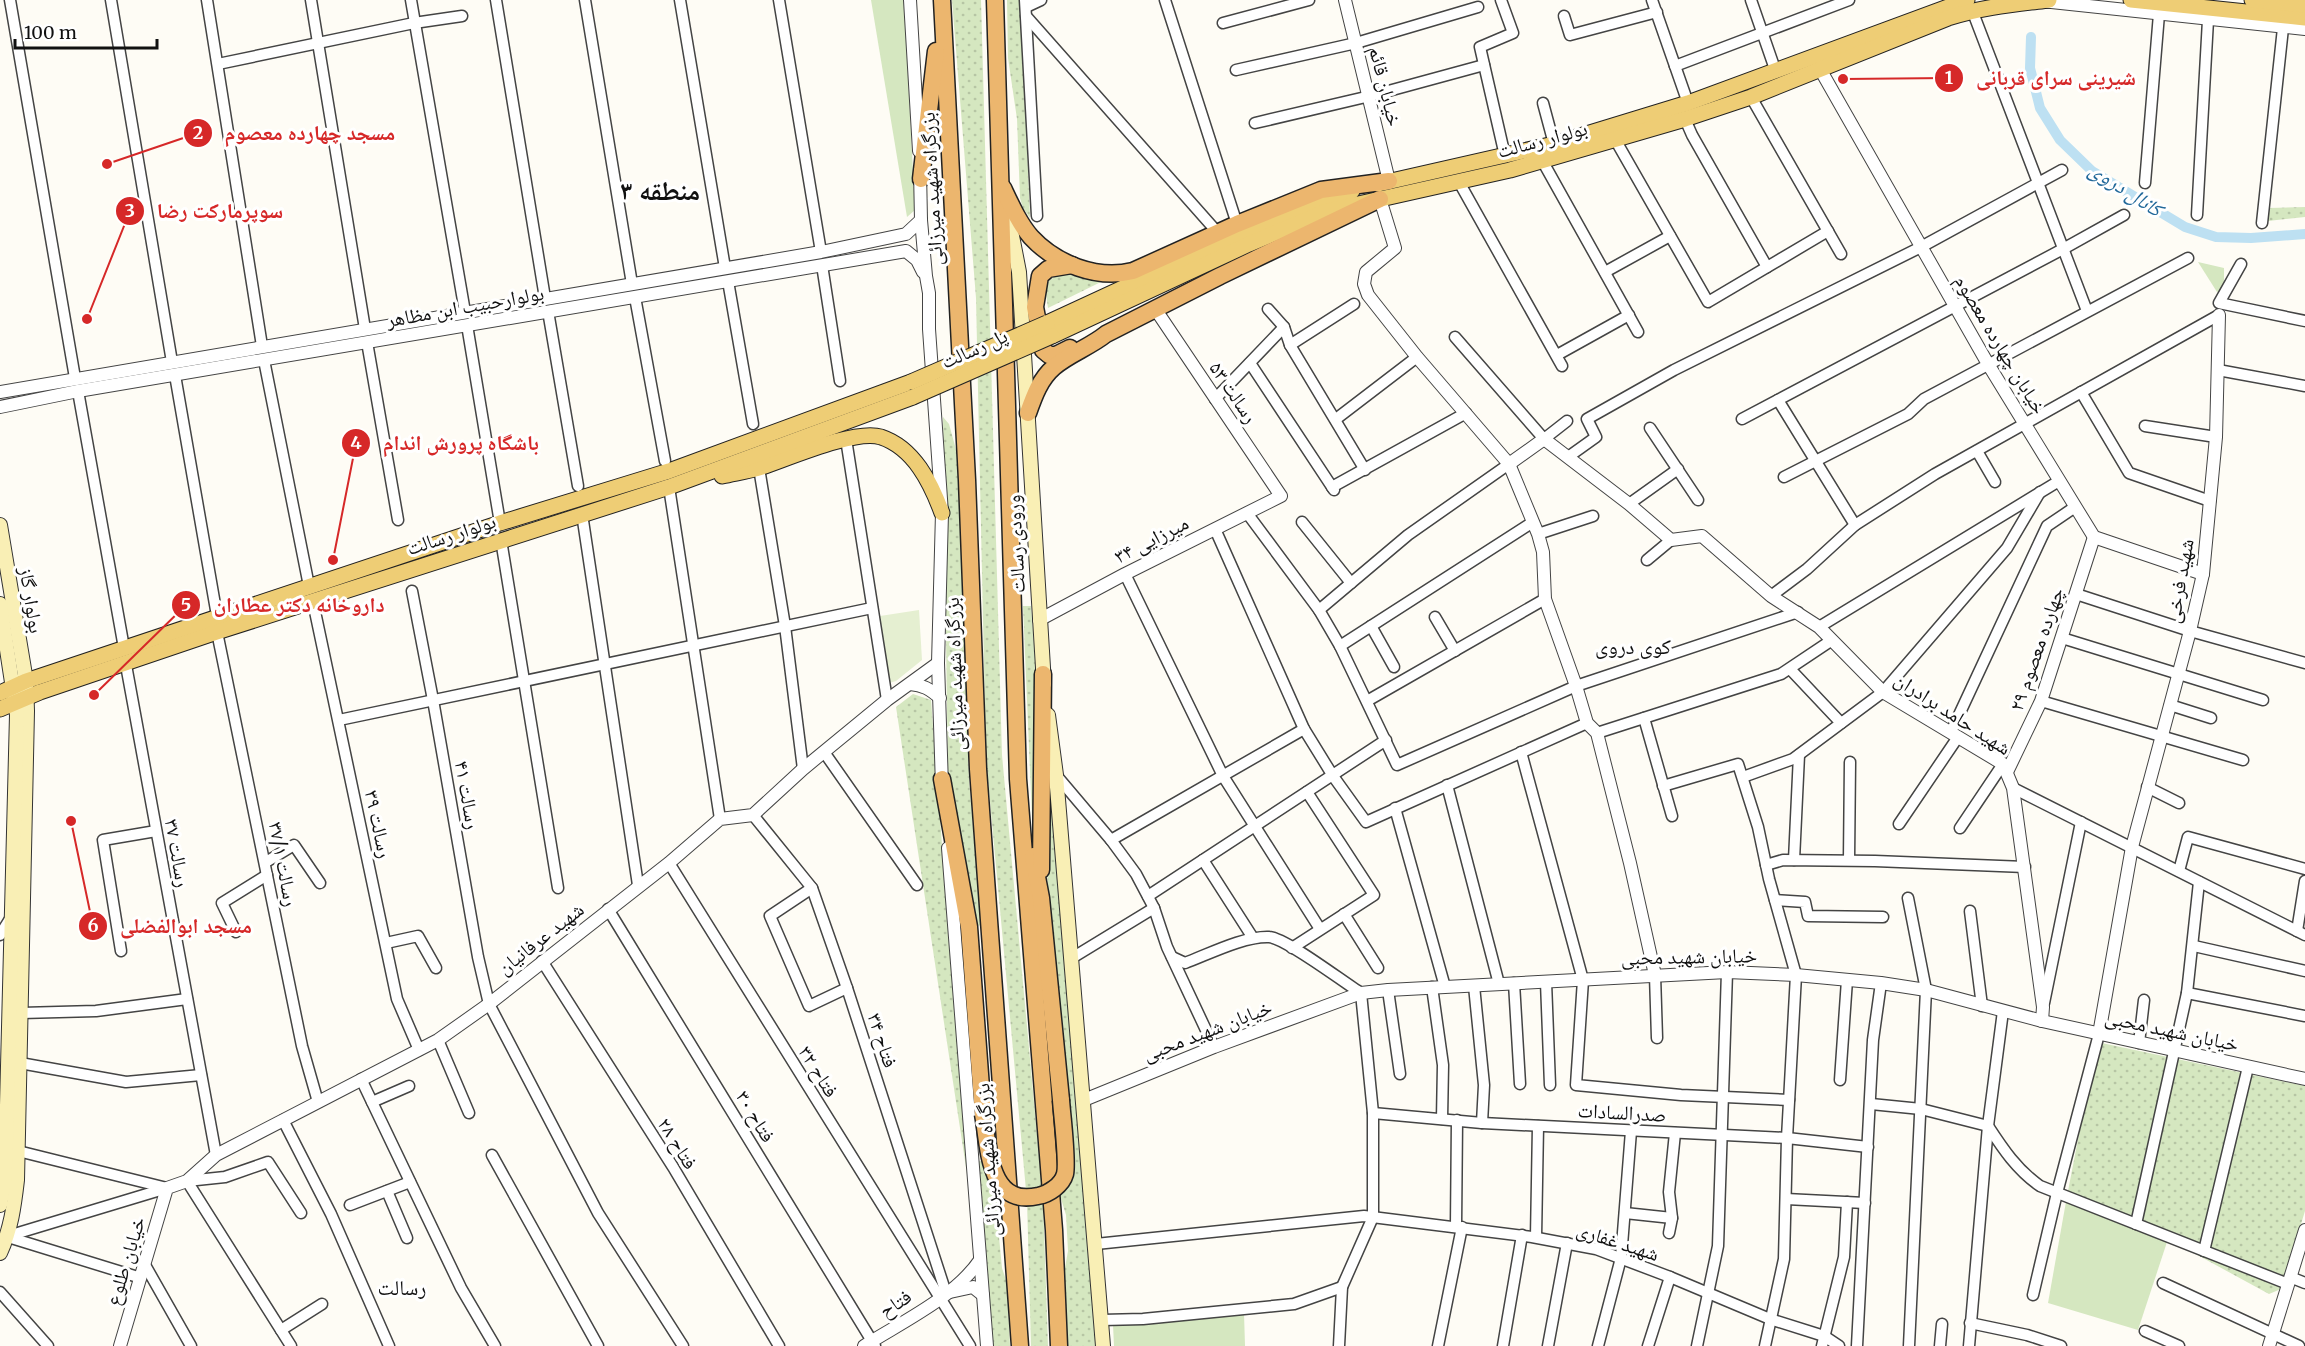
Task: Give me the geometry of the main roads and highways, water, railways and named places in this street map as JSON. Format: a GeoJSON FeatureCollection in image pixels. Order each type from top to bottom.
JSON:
{"type":"FeatureCollection","features":[{"type":"Feature","properties":{"kind":"highway"},"geometry":{"type":"LineString","coordinates":[[994,0],[1018,779],[1054,1230],[1059,1346]]}},
{"type":"Feature","properties":{"kind":"highway"},"geometry":{"type":"LineString","coordinates":[[921,179],[942,1]]}},
{"type":"Feature","properties":{"kind":"highway","name":"بزرگراه شهید میرزائی"},"geometry":{"type":"LineString","coordinates":[[942,1],[966,469],[978,769],[1020,1346]]}},
{"type":"Feature","properties":{"kind":"highway"},"geometry":{"type":"LineString","coordinates":[[1001,182],[1016,215],[1031,237],[1050,254],[1096,273],[1117,276],[1133,272],[1237,224],[1321,190],[1389,181]]}},
{"type":"Feature","properties":{"kind":"highway"},"geometry":{"type":"LineString","coordinates":[[1072,265],[1048,269],[1040,276],[1035,307],[1043,350],[1048,355],[1056,355],[1091,338],[1106,334],[1380,199]]}},
{"type":"Feature","properties":{"kind":"highway"},"geometry":{"type":"LineString","coordinates":[[1028,412],[1037,389],[1054,366],[1094,344],[1106,334]]}},
{"type":"Feature","properties":{"kind":"highway"},"geometry":{"type":"LineString","coordinates":[[1041,898],[1043,674]]}},
{"type":"Feature","properties":{"kind":"highway"},"geometry":{"type":"LineString","coordinates":[[942,779],[969,927],[983,1114],[994,1176],[1000,1185],[1011,1193],[1023,1197],[1036,1197],[1054,1188],[1066,1172],[1041,898],[1018,779]]}},
{"type":"Feature","properties":{"kind":"main road","name":"بولوار رسالت"},"geometry":{"type":"LineString","coordinates":[[1050,330],[1244,232],[1323,200],[1389,181],[1554,144],[1688,104],[1776,72],[1943,4],[1969,5],[2045,0]]}},
{"type":"Feature","properties":{"kind":"main road"},"geometry":{"type":"LineString","coordinates":[[2131,0],[2305,18]]}},
{"type":"Feature","properties":{"kind":"main road"},"geometry":{"type":"LineString","coordinates":[[2252,0],[2305,5]]}},
{"type":"Feature","properties":{"kind":"main road","name":"بولوار رسالت"},"geometry":{"type":"LineString","coordinates":[[1050,330],[1317,215],[1543,162],[1685,119],[1751,97],[1948,18],[1969,5]]}},
{"type":"Feature","properties":{"kind":"main road","name":"ورودی رسالت"},"geometry":{"type":"LineString","coordinates":[[1001,182],[1019,272],[1043,674],[1056,775],[1103,1346]]}},
{"type":"Feature","properties":{"kind":"main road","name":"پل رسالت"},"geometry":{"type":"LineString","coordinates":[[912,390],[1050,330]]}},
{"type":"Feature","properties":{"kind":"main road","name":"بولوار رسالت"},"geometry":{"type":"LineString","coordinates":[[16,692],[126,665],[218,632],[669,487],[912,390]]}},
{"type":"Feature","properties":{"kind":"main road","name":"بولوار رسالت"},"geometry":{"type":"LineString","coordinates":[[0,709],[16,692],[124,648],[912,390]]}},
{"type":"Feature","properties":{"kind":"main road"},"geometry":{"type":"LineString","coordinates":[[669,487],[759,468],[846,439],[868,435],[880,437],[897,445],[926,475],[942,513]]}},
{"type":"Feature","properties":{"kind":"main road","name":"بولوار گاز"},"geometry":{"type":"LineString","coordinates":[[0,525],[16,692]]}},
{"type":"Feature","properties":{"kind":"main road"},"geometry":{"type":"LineString","coordinates":[[395,558],[399,574]]}},
{"type":"Feature","properties":{"kind":"main road","name":"بولوار گاز"},"geometry":{"type":"LineString","coordinates":[[0,610],[16,692]]}},
{"type":"Feature","properties":{"kind":"main road"},"geometry":{"type":"LineString","coordinates":[[0,1205],[4,1182],[3,1047],[9,998],[16,692]]}},
{"type":"Feature","properties":{"kind":"main road"},"geometry":{"type":"LineString","coordinates":[[0,1253],[8,1236],[14,1208],[18,1151],[21,1013],[16,692]]}},
{"type":"Feature","properties":{"kind":"main road"},"geometry":{"type":"LineString","coordinates":[[0,985],[9,998]]}},
{"type":"Feature","properties":{"kind":"waterway","name":"کانال دروی"},"geometry":{"type":"LineString","coordinates":[[2031,37],[2030,68],[2040,108],[2060,140],[2092,171],[2185,227],[2216,237],[2251,238],[2305,234]]}},
{"type":"Feature","properties":{"kind":"place","name":"شیرینی سرای قربانی"},"geometry":{"type":"Point","coordinates":[1843,79]}},
{"type":"Feature","properties":{"kind":"place","name":"مسجد چهارده معصوم"},"geometry":{"type":"Point","coordinates":[107,164]}},
{"type":"Feature","properties":{"kind":"place","name":"سوپرمارکت رضا"},"geometry":{"type":"Point","coordinates":[87,319]}},
{"type":"Feature","properties":{"kind":"place","name":"باشگاه پرورش اندام"},"geometry":{"type":"Point","coordinates":[333,560]}},
{"type":"Feature","properties":{"kind":"place","name":"داروخانه دکتر عطاران"},"geometry":{"type":"Point","coordinates":[94,695]}},
{"type":"Feature","properties":{"kind":"place","name":"مسجد ابوالفضلی"},"geometry":{"type":"Point","coordinates":[71,821]}},
{"type":"Feature","properties":{"kind":"district","name":"منطقه ۳"},"geometry":{"type":"Point","coordinates":[660,190]}},
{"type":"Feature","properties":{"kind":"district","name":"کوی دروی"},"geometry":{"type":"Point","coordinates":[1633,646]}},
{"type":"Feature","properties":{"kind":"district","name":"رسالت"},"geometry":{"type":"Point","coordinates":[402,1287]}}]}
